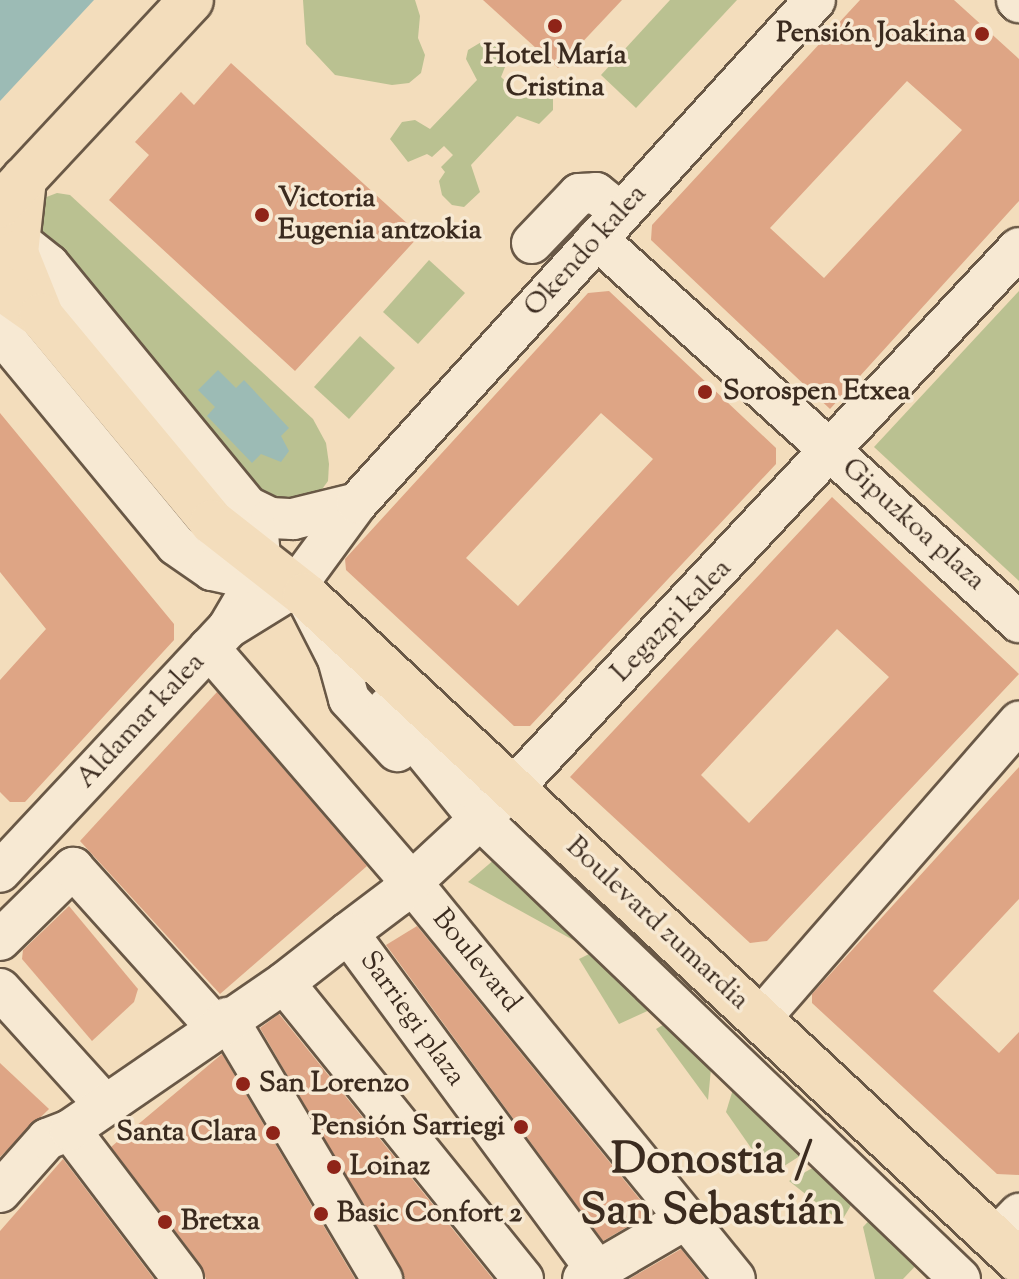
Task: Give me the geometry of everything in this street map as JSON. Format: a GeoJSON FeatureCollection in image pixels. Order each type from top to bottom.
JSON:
{"type":"FeatureCollection","features":[{"type":"Feature","properties":{"kind":"main road"},"geometry":{"type":"LineString","coordinates":[[41,316],[20,269],[10,214],[191,0]]}},
{"type":"Feature","properties":{"kind":"main road"},"geometry":{"type":"LineString","coordinates":[[0,288],[41,316]]}},
{"type":"Feature","properties":{"kind":"main road","name":"Boulevard zumardia"},"geometry":{"type":"LineString","coordinates":[[41,316],[212,522],[1011,1238]]}},
{"type":"Feature","properties":{"kind":"street","name":"Okendo kalea"},"geometry":{"type":"LineString","coordinates":[[280,581],[357,503],[815,0]]}},
{"type":"Feature","properties":{"kind":"street"},"geometry":{"type":"LineString","coordinates":[[532,243],[579,194],[596,193],[609,226],[833,452]]}},
{"type":"Feature","properties":{"kind":"street"},"geometry":{"type":"LineString","coordinates":[[10,214],[248,507],[280,581],[338,659],[349,699],[408,763]]}},
{"type":"Feature","properties":{"kind":"street","name":"Gipuzkoa plaza"},"geometry":{"type":"LineString","coordinates":[[1019,248],[833,452],[1019,622]]}},
{"type":"Feature","properties":{"kind":"street"},"geometry":{"type":"LineString","coordinates":[[0,288],[33,342],[142,475]]}},
{"type":"Feature","properties":{"kind":"street"},"geometry":{"type":"LineString","coordinates":[[0,332],[176,545],[212,570],[280,581]]}},
{"type":"Feature","properties":{"kind":"street","name":"Legazpi kalea"},"geometry":{"type":"LineString","coordinates":[[348,933],[411,882],[477,816],[512,789],[833,452]]}},
{"type":"Feature","properties":{"kind":"street"},"geometry":{"type":"LineString","coordinates":[[248,507],[271,518],[293,519],[357,503]]}},
{"type":"Feature","properties":{"kind":"street","name":"Aldamar kalea"},"geometry":{"type":"LineString","coordinates":[[8,848],[218,638],[280,581]]}},
{"type":"Feature","properties":{"kind":"street","name":"Boulevard"},"geometry":{"type":"LineString","coordinates":[[218,638],[411,882],[735,1279]]}},
{"type":"Feature","properties":{"kind":"street"},"geometry":{"type":"LineString","coordinates":[[388,707],[477,816],[964,1272]]}},
{"type":"Feature","properties":{"kind":"street"},"geometry":{"type":"LineString","coordinates":[[772,1005],[1019,722]]}},
{"type":"Feature","properties":{"kind":"street"},"geometry":{"type":"LineString","coordinates":[[8,848],[58,881]]}},
{"type":"Feature","properties":{"kind":"street"},"geometry":{"type":"LineString","coordinates":[[0,940],[73,868],[222,1023],[382,1279]]}},
{"type":"Feature","properties":{"kind":"street","name":"Sarriegi plaza"},"geometry":{"type":"LineString","coordinates":[[0,1192],[47,1139],[70,1130],[284,983],[348,933],[590,1275]]}},
{"type":"Feature","properties":{"kind":"street"},"geometry":{"type":"LineString","coordinates":[[284,983],[523,1279]]}},
{"type":"Feature","properties":{"kind":"street"},"geometry":{"type":"LineString","coordinates":[[0,989],[105,1105]]}},
{"type":"Feature","properties":{"kind":"street"},"geometry":{"type":"LineString","coordinates":[[70,1130],[183,1279]]}},
{"type":"Feature","properties":{"kind":"street"},"geometry":{"type":"LineString","coordinates":[[590,1275],[686,1219]]}},
{"type":"Feature","properties":{"kind":"green space"},"geometry":{"type":"Polygon","coordinates":[[[303,0],[415,0],[420,16],[418,38],[425,55],[421,73],[409,83],[392,85],[335,75],[306,44],[303,0]]]}},
{"type":"Feature","properties":{"kind":"green space"},"geometry":{"type":"Polygon","coordinates":[[[670,0],[737,0],[636,108],[601,75],[670,0]]]}},
{"type":"Feature","properties":{"kind":"green space"},"geometry":{"type":"Polygon","coordinates":[[[483,41],[497,43],[504,52],[507,62],[501,77],[517,92],[531,84],[544,87],[553,97],[553,110],[539,124],[517,116],[471,165],[480,192],[464,207],[452,205],[442,195],[439,181],[445,172],[441,167],[453,155],[444,146],[432,157],[427,154],[408,162],[390,139],[402,122],[415,120],[430,129],[477,80],[466,59],[468,50],[483,41]]]}},
{"type":"Feature","properties":{"kind":"green space"},"geometry":{"type":"Polygon","coordinates":[[[57,193],[70,195],[313,419],[326,443],[329,464],[328,481],[317,496],[267,504],[31,232],[36,201],[57,193]]]}},
{"type":"Feature","properties":{"kind":"green space"},"geometry":{"type":"Polygon","coordinates":[[[429,260],[465,293],[418,344],[383,312],[429,260]]]}},
{"type":"Feature","properties":{"kind":"green space"},"geometry":{"type":"Polygon","coordinates":[[[1019,291],[1019,581],[874,447],[1019,291]]]}},
{"type":"Feature","properties":{"kind":"green space"},"geometry":{"type":"Polygon","coordinates":[[[360,336],[395,368],[349,419],[314,387],[360,336]]]}},
{"type":"Feature","properties":{"kind":"green space"},"geometry":{"type":"Polygon","coordinates":[[[502,853],[593,934],[575,941],[468,882],[502,853]]]}},
{"type":"Feature","properties":{"kind":"green space"},"geometry":{"type":"Polygon","coordinates":[[[605,946],[667,1002],[619,1024],[579,959],[605,946]]]}},
{"type":"Feature","properties":{"kind":"green space"},"geometry":{"type":"Polygon","coordinates":[[[680,1015],[713,1048],[708,1100],[656,1029],[680,1015]]]}},
{"type":"Feature","properties":{"kind":"green space"},"geometry":{"type":"Polygon","coordinates":[[[738,1073],[814,1147],[770,1175],[726,1112],[738,1073]]]}},
{"type":"Feature","properties":{"kind":"green space"},"geometry":{"type":"Polygon","coordinates":[[[827,1160],[860,1190],[841,1222],[789,1181],[827,1160]]]}},
{"type":"Feature","properties":{"kind":"green space"},"geometry":{"type":"Polygon","coordinates":[[[878,1211],[925,1256],[903,1279],[875,1279],[863,1227],[878,1211]]]}},
{"type":"Feature","properties":{"kind":"water"},"geometry":{"type":"Polygon","coordinates":[[[0,0],[94,0],[0,101],[0,0]]]}},
{"type":"Feature","properties":{"kind":"water"},"geometry":{"type":"Polygon","coordinates":[[[218,370],[236,388],[244,380],[289,428],[281,436],[289,451],[281,462],[261,454],[252,463],[207,416],[215,407],[198,390],[218,370]]]}},
{"type":"Feature","properties":{"kind":"building","name":"Hotel María Cristina"},"geometry":{"type":"Polygon","coordinates":[[[483,0],[622,0],[558,68],[483,0]]]}},
{"type":"Feature","properties":{"kind":"building"},"geometry":{"type":"Polygon","coordinates":[[[860,0],[954,0],[1019,59],[1019,201],[830,409],[651,240],[652,225],[860,0]],[[907,81],[770,228],[824,278],[962,130],[907,81]]]}},
{"type":"Feature","properties":{"kind":"building","name":"Victoria Eugenia antzokia"},"geometry":{"type":"Polygon","coordinates":[[[231,63],[420,235],[295,371],[109,200],[149,155],[135,142],[181,92],[194,105],[231,63]]]}},
{"type":"Feature","properties":{"kind":"building"},"geometry":{"type":"Polygon","coordinates":[[[609,291],[776,448],[776,464],[530,726],[514,726],[346,570],[345,559],[588,293],[609,291]],[[601,413],[466,558],[518,606],[653,459],[601,413]]]}},
{"type":"Feature","properties":{"kind":"building"},"geometry":{"type":"Polygon","coordinates":[[[0,413],[174,624],[174,640],[25,802],[10,802],[0,792],[0,680],[46,629],[0,572],[0,413]]]}},
{"type":"Feature","properties":{"kind":"building"},"geometry":{"type":"Polygon","coordinates":[[[832,497],[1019,674],[767,941],[750,943],[570,777],[832,497]],[[837,629],[701,775],[749,823],[889,677],[837,629]]]}},
{"type":"Feature","properties":{"kind":"building"},"geometry":{"type":"Polygon","coordinates":[[[217,692],[367,866],[220,994],[80,841],[217,692]]]}},
{"type":"Feature","properties":{"kind":"building"},"geometry":{"type":"Polygon","coordinates":[[[1019,767],[1019,899],[933,991],[999,1053],[1019,1032],[1019,1175],[997,1174],[812,1003],[812,994],[1019,767]]]}},
{"type":"Feature","properties":{"kind":"building"},"geometry":{"type":"Polygon","coordinates":[[[69,906],[138,989],[134,1002],[92,1041],[22,959],[23,950],[69,906]]]}},
{"type":"Feature","properties":{"kind":"building"},"geometry":{"type":"Polygon","coordinates":[[[417,926],[651,1213],[603,1241],[386,945],[417,926]]]}},
{"type":"Feature","properties":{"kind":"building"},"geometry":{"type":"Polygon","coordinates":[[[279,1014],[493,1279],[405,1279],[260,1028],[279,1014]]]}},
{"type":"Feature","properties":{"kind":"building"},"geometry":{"type":"Polygon","coordinates":[[[222,1054],[355,1279],[206,1279],[201,1265],[111,1147],[222,1054]]]}},
{"type":"Feature","properties":{"kind":"building"},"geometry":{"type":"Polygon","coordinates":[[[0,1063],[49,1109],[0,1157],[0,1063]]]}},
{"type":"Feature","properties":{"kind":"building"},"geometry":{"type":"Polygon","coordinates":[[[63,1159],[154,1279],[0,1279],[0,1231],[63,1159]]]}},
{"type":"Feature","properties":{"kind":"building"},"geometry":{"type":"Polygon","coordinates":[[[681,1249],[705,1279],[629,1279],[681,1249]]]}},
{"type":"Feature","properties":{"kind":"place","name":"Hotel María Cristina"},"geometry":{"type":"Point","coordinates":[555,26]}},
{"type":"Feature","properties":{"kind":"place","name":"Pensión Joakina"},"geometry":{"type":"Point","coordinates":[982,34]}},
{"type":"Feature","properties":{"kind":"place","name":"Victoria Eugenia antzokia"},"geometry":{"type":"Point","coordinates":[262,215]}},
{"type":"Feature","properties":{"kind":"place","name":"Sorospen Etxea"},"geometry":{"type":"Point","coordinates":[705,392]}},
{"type":"Feature","properties":{"kind":"place","name":"San Lorenzo"},"geometry":{"type":"Point","coordinates":[243,1084]}},
{"type":"Feature","properties":{"kind":"place","name":"Pensión Sarriegi"},"geometry":{"type":"Point","coordinates":[521,1127]}},
{"type":"Feature","properties":{"kind":"place","name":"Santa Clara"},"geometry":{"type":"Point","coordinates":[273,1133]}},
{"type":"Feature","properties":{"kind":"place","name":"Loinaz"},"geometry":{"type":"Point","coordinates":[334,1167]}},
{"type":"Feature","properties":{"kind":"place","name":"Basic Confort 2"},"geometry":{"type":"Point","coordinates":[321,1214]}},
{"type":"Feature","properties":{"kind":"place","name":"Bretxa"},"geometry":{"type":"Point","coordinates":[165,1222]}},
{"type":"Feature","properties":{"kind":"district","name":"Donostia / San Sebastián"},"geometry":{"type":"Point","coordinates":[712,1188]}}]}
